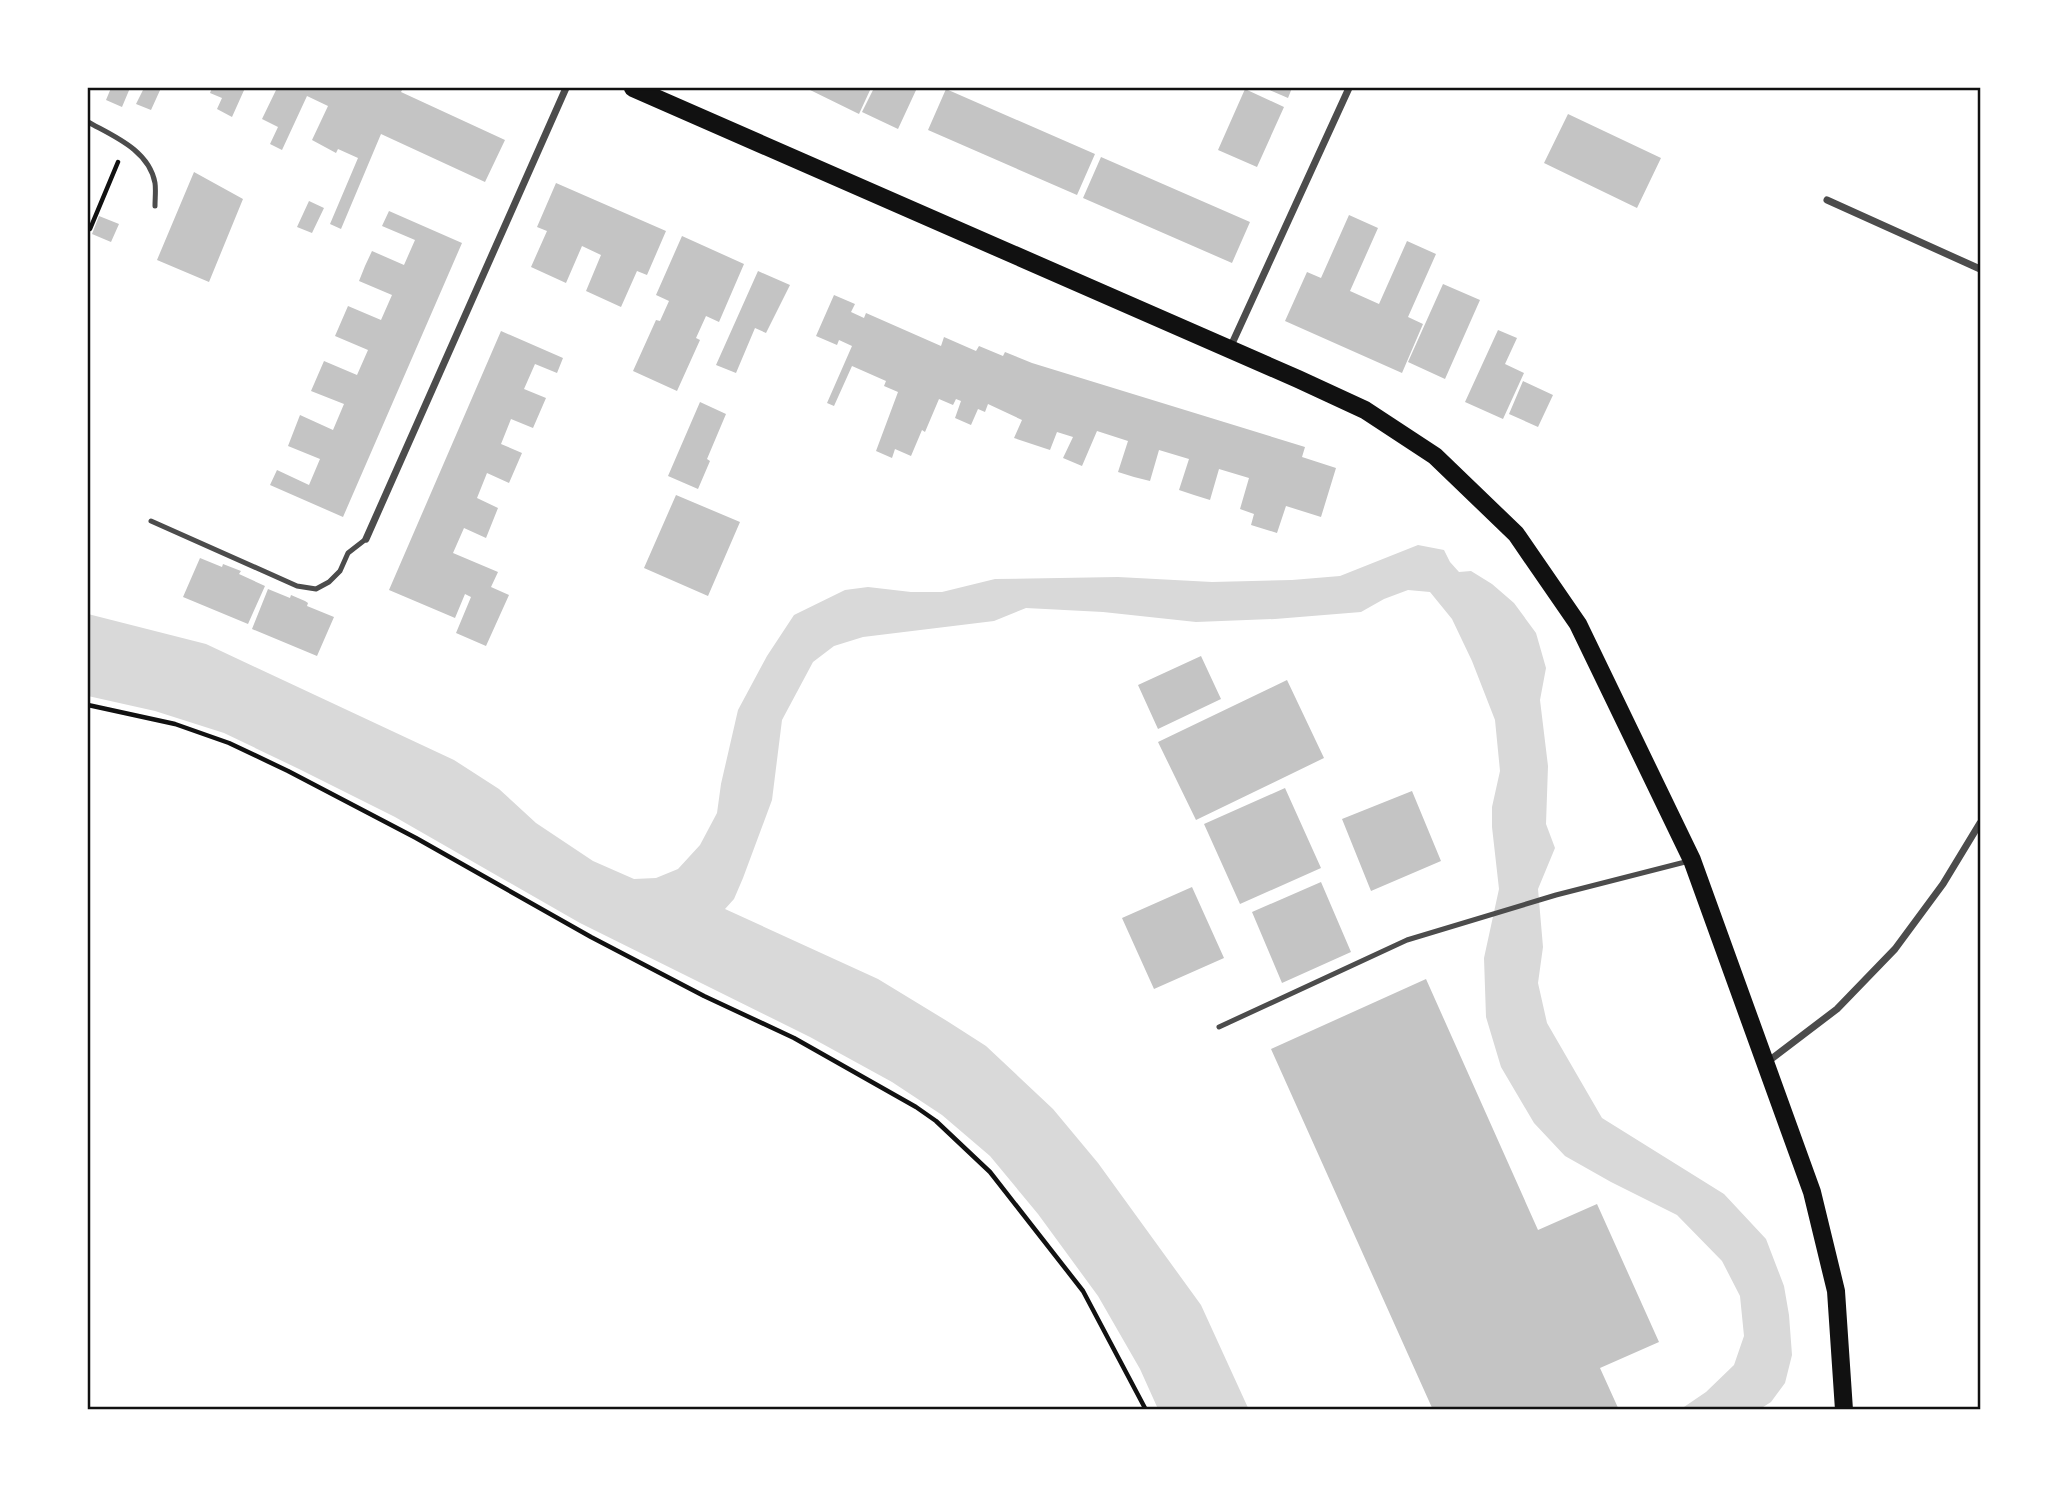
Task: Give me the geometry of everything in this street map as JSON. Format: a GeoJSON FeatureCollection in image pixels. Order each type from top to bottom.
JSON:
{"type":"FeatureCollection","features":[{"type":"Feature","properties":{"kind":"main road"},"geometry":{"type":"LineString","coordinates":[[633,88],[1230,348],[1365,410],[1436,456],[1516,534],[1578,624],[1692,860],[1812,1192],[1836,1291],[1844,1409]]}},
{"type":"Feature","properties":{"kind":"street"},"geometry":{"type":"LineString","coordinates":[[366,539],[566,88]]}},
{"type":"Feature","properties":{"kind":"street"},"geometry":{"type":"LineString","coordinates":[[1230,348],[1349,88]]}},
{"type":"Feature","properties":{"kind":"street"},"geometry":{"type":"LineString","coordinates":[[1827,200],[1980,270]]}},
{"type":"Feature","properties":{"kind":"street"},"geometry":{"type":"LineString","coordinates":[[1766,1063],[1837,1010],[1895,949],[1943,884],[1980,823]]}},
{"type":"Feature","properties":{"kind":"lane"},"geometry":{"type":"LineString","coordinates":[[88,121],[126,142],[144,160],[155,182],[155,205]]}},
{"type":"Feature","properties":{"kind":"lane"},"geometry":{"type":"LineString","coordinates":[[151,521],[298,586],[316,589],[329,582],[340,571],[348,554],[366,539]]}},
{"type":"Feature","properties":{"kind":"lane"},"geometry":{"type":"LineString","coordinates":[[1219,1027],[1407,940],[1556,895],[1692,860]]}},
{"type":"Feature","properties":{"kind":"path"},"geometry":{"type":"LineString","coordinates":[[90,229],[126,142]]}},
{"type":"Feature","properties":{"kind":"path"},"geometry":{"type":"LineString","coordinates":[[88,705],[176,724],[229,743],[288,771],[416,838],[602,943],[704,996],[794,1038],[916,1107],[936,1121],[990,1172],[1083,1291],[1146,1409]]}},
{"type":"Feature","properties":{"kind":"shaded area"},"geometry":{"type":"Polygon","coordinates":[[[1418,545],[1444,550],[1459,572],[1471,571],[1492,584],[1514,603],[1536,633],[1546,668],[1540,700],[1548,766],[1546,824],[1555,848],[1538,889],[1543,947],[1538,983],[1547,1023],[1602,1118],[1724,1194],[1766,1239],[1784,1286],[1792,1355],[1785,1383],[1771,1402],[1760,1409],[1681,1409],[1706,1392],[1734,1365],[1744,1336],[1740,1296],[1722,1261],[1677,1215],[1565,1156],[1534,1123],[1501,1067],[1486,1017],[1484,958],[1499,889],[1492,827],[1492,807],[1500,771],[1495,720],[1452,619],[1430,592],[1408,590],[1361,612],[1275,619],[1196,622],[1103,612],[1026,608],[994,621],[863,637],[834,646],[813,662],[782,720],[772,800],[734,899],[725,909],[878,979],[947,1021],[986,1046],[1053,1109],[1098,1163],[1201,1305],[1249,1410],[1158,1409],[1140,1369],[1098,1296],[1038,1214],[990,1156],[942,1115],[892,1082],[810,1037],[580,923],[395,817],[299,769],[224,733],[155,711],[88,696],[88,614],[206,644],[454,760],[499,789],[536,823],[593,861],[634,879],[656,878],[678,869],[700,845],[717,813],[738,710],[767,656],[794,615],[845,590],[868,587],[942,592],[995,579],[1118,577],[1212,582],[1292,580],[1340,576],[1418,545]]]}},
{"type":"Feature","properties":{"kind":"building"},"geometry":{"type":"Polygon","coordinates":[[[111,88],[130,88],[122,107],[106,100],[111,88]]]}},
{"type":"Feature","properties":{"kind":"building"},"geometry":{"type":"Polygon","coordinates":[[[144,88],[161,88],[151,110],[136,104],[144,88]]]}},
{"type":"Feature","properties":{"kind":"building"},"geometry":{"type":"Polygon","coordinates":[[[212,88],[245,88],[232,117],[217,109],[222,98],[210,93],[212,88]]]}},
{"type":"Feature","properties":{"kind":"building"},"geometry":{"type":"Polygon","coordinates":[[[277,88],[403,88],[401,92],[505,140],[485,182],[381,134],[341,229],[330,224],[358,158],[338,149],[336,153],[312,140],[328,106],[307,96],[282,150],[270,144],[278,127],[262,119],[277,88]]]}},
{"type":"Feature","properties":{"kind":"building"},"geometry":{"type":"Polygon","coordinates":[[[806,88],[871,88],[859,114],[806,88]]]}},
{"type":"Feature","properties":{"kind":"building"},"geometry":{"type":"Polygon","coordinates":[[[874,88],[917,88],[898,129],[862,112],[874,88]]]}},
{"type":"Feature","properties":{"kind":"building"},"geometry":{"type":"Polygon","coordinates":[[[1265,88],[1292,88],[1288,98],[1265,88]]]}},
{"type":"Feature","properties":{"kind":"building"},"geometry":{"type":"Polygon","coordinates":[[[946,89],[1095,154],[1077,195],[928,130],[946,89]]]}},
{"type":"Feature","properties":{"kind":"building"},"geometry":{"type":"Polygon","coordinates":[[[1245,89],[1284,107],[1257,167],[1218,150],[1245,89]]]}},
{"type":"Feature","properties":{"kind":"building"},"geometry":{"type":"Polygon","coordinates":[[[1568,114],[1661,158],[1637,208],[1544,163],[1568,114]]]}},
{"type":"Feature","properties":{"kind":"building"},"geometry":{"type":"Polygon","coordinates":[[[1101,157],[1250,222],[1232,263],[1083,198],[1101,157]]]}},
{"type":"Feature","properties":{"kind":"building"},"geometry":{"type":"Polygon","coordinates":[[[194,172],[243,199],[209,282],[157,260],[194,172]]]}},
{"type":"Feature","properties":{"kind":"building"},"geometry":{"type":"Polygon","coordinates":[[[556,183],[666,231],[647,275],[637,271],[621,307],[586,291],[601,255],[582,246],[566,283],[531,267],[547,231],[537,227],[556,183]]]}},
{"type":"Feature","properties":{"kind":"building"},"geometry":{"type":"Polygon","coordinates":[[[309,201],[324,208],[312,233],[297,227],[309,201]]]}},
{"type":"Feature","properties":{"kind":"building"},"geometry":{"type":"Polygon","coordinates":[[[389,211],[462,243],[343,517],[270,485],[277,470],[309,485],[320,459],[288,446],[300,415],[333,430],[344,404],[311,391],[324,361],[357,375],[368,350],[335,336],[348,306],[381,320],[392,295],[359,281],[372,251],[404,265],[415,240],[382,226],[389,211]]]}},
{"type":"Feature","properties":{"kind":"building"},"geometry":{"type":"Polygon","coordinates":[[[1349,215],[1378,228],[1350,291],[1379,304],[1407,241],[1436,254],[1408,317],[1423,324],[1402,373],[1285,321],[1307,272],[1321,278],[1349,215]]]}},
{"type":"Feature","properties":{"kind":"building"},"geometry":{"type":"Polygon","coordinates":[[[99,216],[119,224],[111,242],[92,234],[99,216]]]}},
{"type":"Feature","properties":{"kind":"building"},"geometry":{"type":"Polygon","coordinates":[[[682,236],[744,264],[719,322],[706,316],[696,338],[700,340],[677,391],[633,371],[656,320],[660,321],[669,301],[656,295],[682,236]]]}},
{"type":"Feature","properties":{"kind":"building"},"geometry":{"type":"Polygon","coordinates":[[[758,271],[790,285],[766,333],[755,328],[736,373],[716,365],[758,271]]]}},
{"type":"Feature","properties":{"kind":"building"},"geometry":{"type":"Polygon","coordinates":[[[1443,284],[1480,300],[1445,379],[1408,362],[1443,284]]]}},
{"type":"Feature","properties":{"kind":"building"},"geometry":{"type":"Polygon","coordinates":[[[834,295],[855,304],[851,312],[864,318],[866,313],[941,346],[944,337],[976,351],[979,346],[1003,356],[1005,352],[1032,363],[1305,447],[1302,457],[1336,468],[1321,517],[1286,506],[1277,533],[1251,525],[1254,514],[1240,509],[1249,478],[1219,469],[1210,500],[1179,490],[1189,459],[1159,450],[1150,481],[1134,477],[1118,472],[1128,441],[1097,431],[1082,466],[1063,458],[1073,437],[1057,432],[1050,450],[1014,438],[1022,420],[988,404],[985,412],[978,409],[971,425],[955,418],[961,401],[956,399],[953,405],[939,399],[911,456],[895,449],[892,458],[876,451],[898,392],[884,386],[886,381],[852,366],[834,406],[827,403],[852,346],[839,340],[837,345],[816,336],[834,295]]]}},
{"type":"Feature","properties":{"kind":"building"},"geometry":{"type":"Polygon","coordinates":[[[1498,330],[1517,338],[1505,364],[1524,373],[1503,419],[1465,402],[1498,330]]]}},
{"type":"Feature","properties":{"kind":"building"},"geometry":{"type":"Polygon","coordinates":[[[501,331],[563,358],[557,373],[535,364],[524,389],[546,398],[533,428],[511,419],[501,444],[522,453],[509,483],[487,473],[477,498],[498,508],[486,538],[464,528],[453,553],[498,572],[491,587],[509,595],[486,646],[456,633],[471,597],[465,594],[455,618],[389,590],[501,331]]]}},
{"type":"Feature","properties":{"kind":"building"},"geometry":{"type":"Polygon","coordinates":[[[1523,381],[1553,395],[1538,427],[1509,414],[1523,381]]]}},
{"type":"Feature","properties":{"kind":"building"},"geometry":{"type":"Polygon","coordinates":[[[700,402],[726,414],[698,489],[668,476],[700,402]]]}},
{"type":"Feature","properties":{"kind":"building"},"geometry":{"type":"Polygon","coordinates":[[[676,495],[740,522],[708,596],[644,568],[676,495]]]}},
{"type":"Feature","properties":{"kind":"building"},"geometry":{"type":"Polygon","coordinates":[[[200,558],[241,571],[239,574],[265,586],[248,624],[183,597],[200,558]]]}},
{"type":"Feature","properties":{"kind":"building"},"geometry":{"type":"Polygon","coordinates":[[[268,589],[290,598],[291,595],[308,603],[307,606],[334,617],[317,656],[252,629],[268,589]]]}},
{"type":"Feature","properties":{"kind":"building"},"geometry":{"type":"Polygon","coordinates":[[[1201,656],[1221,699],[1158,729],[1138,685],[1201,656]]]}},
{"type":"Feature","properties":{"kind":"building"},"geometry":{"type":"Polygon","coordinates":[[[1287,680],[1324,758],[1196,820],[1158,742],[1287,680]]]}},
{"type":"Feature","properties":{"kind":"building"},"geometry":{"type":"Polygon","coordinates":[[[1285,788],[1321,868],[1240,904],[1204,824],[1285,788]]]}},
{"type":"Feature","properties":{"kind":"building"},"geometry":{"type":"Polygon","coordinates":[[[1412,791],[1441,861],[1371,891],[1342,819],[1412,791]]]}},
{"type":"Feature","properties":{"kind":"building"},"geometry":{"type":"Polygon","coordinates":[[[1321,882],[1351,952],[1282,983],[1252,912],[1321,882]]]}},
{"type":"Feature","properties":{"kind":"building"},"geometry":{"type":"Polygon","coordinates":[[[1192,887],[1224,958],[1154,989],[1122,918],[1192,887]]]}},
{"type":"Feature","properties":{"kind":"building"},"geometry":{"type":"Polygon","coordinates":[[[1426,979],[1538,1230],[1597,1204],[1659,1342],[1600,1368],[1619,1410],[1433,1410],[1271,1049],[1426,979]]]}}]}
